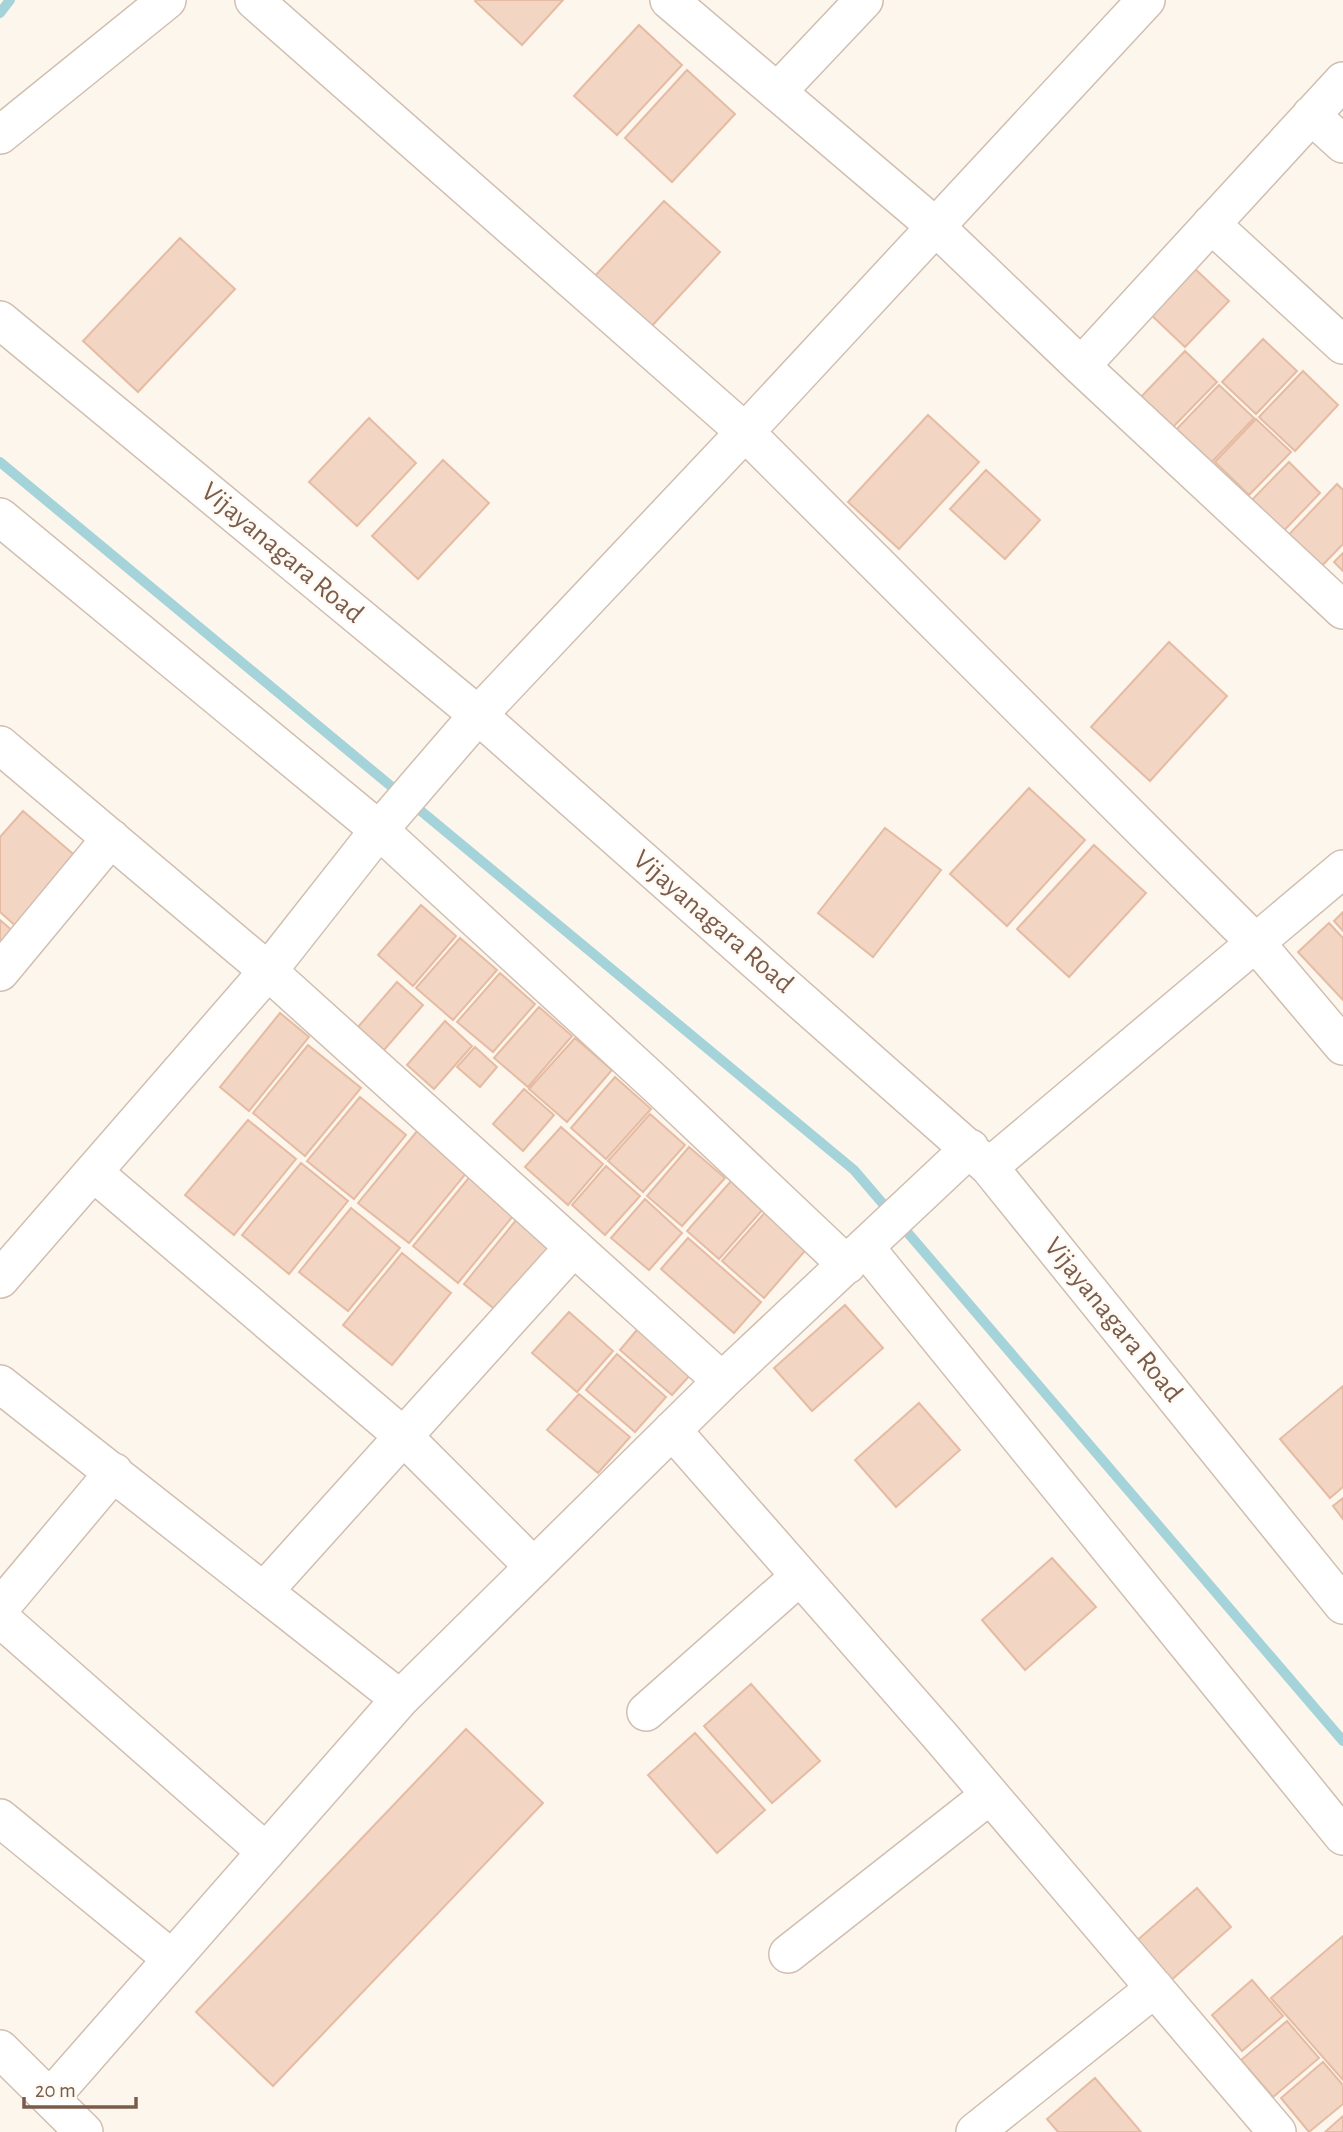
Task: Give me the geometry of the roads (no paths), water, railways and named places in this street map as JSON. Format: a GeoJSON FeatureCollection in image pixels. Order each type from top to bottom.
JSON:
{"type":"FeatureCollection","features":[{"type":"Feature","properties":{"kind":"street"},"geometry":{"type":"LineString","coordinates":[[0,135],[167,0]]}},
{"type":"Feature","properties":{"kind":"street"},"geometry":{"type":"LineString","coordinates":[[254,0],[745,432],[1255,943],[1343,1046]]}},
{"type":"Feature","properties":{"kind":"street"},"geometry":{"type":"LineString","coordinates":[[669,0],[936,227],[1343,610]]}},
{"type":"Feature","properties":{"kind":"street"},"geometry":{"type":"LineString","coordinates":[[777,92],[864,0]]}},
{"type":"Feature","properties":{"kind":"street"},"geometry":{"type":"LineString","coordinates":[[0,1279],[268,971],[379,830],[478,715],[1146,0]]}},
{"type":"Feature","properties":{"kind":"street"},"geometry":{"type":"LineString","coordinates":[[1081,366],[1343,80]]}},
{"type":"Feature","properties":{"kind":"street"},"geometry":{"type":"LineString","coordinates":[[1311,115],[1343,144]]}},
{"type":"Feature","properties":{"kind":"street"},"geometry":{"type":"LineString","coordinates":[[1211,224],[1343,345]]}},
{"type":"Feature","properties":{"kind":"street","name":"Vijayanagara Road"},"geometry":{"type":"LineString","coordinates":[[0,320],[478,715],[980,1158],[1343,1605]]}},
{"type":"Feature","properties":{"kind":"street"},"geometry":{"type":"LineString","coordinates":[[0,517],[379,830],[658,1086],[856,1256],[1343,1836]]}},
{"type":"Feature","properties":{"kind":"street"},"geometry":{"type":"LineString","coordinates":[[0,745],[268,971],[722,1381]]}},
{"type":"Feature","properties":{"kind":"street"},"geometry":{"type":"LineString","coordinates":[[0,972],[111,838]]}},
{"type":"Feature","properties":{"kind":"street"},"geometry":{"type":"LineString","coordinates":[[51,2097],[400,1699],[722,1381],[856,1256],[1255,943],[1343,869]]}},
{"type":"Feature","properties":{"kind":"street"},"geometry":{"type":"LineString","coordinates":[[93,1172],[403,1436],[534,1567]]}},
{"type":"Feature","properties":{"kind":"street"},"geometry":{"type":"LineString","coordinates":[[264,1591],[574,1247]]}},
{"type":"Feature","properties":{"kind":"street"},"geometry":{"type":"LineString","coordinates":[[0,1384],[400,1699]]}},
{"type":"Feature","properties":{"kind":"street"},"geometry":{"type":"LineString","coordinates":[[672,1430],[1277,2132]]}},
{"type":"Feature","properties":{"kind":"street"},"geometry":{"type":"LineString","coordinates":[[0,1608],[114,1472]]}},
{"type":"Feature","properties":{"kind":"street"},"geometry":{"type":"LineString","coordinates":[[646,1712],[800,1576]]}},
{"type":"Feature","properties":{"kind":"street"},"geometry":{"type":"LineString","coordinates":[[0,1618],[266,1852]]}},
{"type":"Feature","properties":{"kind":"street"},"geometry":{"type":"LineString","coordinates":[[788,1954],[989,1795]]}},
{"type":"Feature","properties":{"kind":"street"},"geometry":{"type":"LineString","coordinates":[[0,1818],[172,1959]]}},
{"type":"Feature","properties":{"kind":"street"},"geometry":{"type":"LineString","coordinates":[[975,2132],[1155,1988]]}},
{"type":"Feature","properties":{"kind":"street"},"geometry":{"type":"LineString","coordinates":[[0,2049],[84,2132]]}},
{"type":"Feature","properties":{"kind":"waterway"},"geometry":{"type":"LineString","coordinates":[[0,13],[10,0]]}},
{"type":"Feature","properties":{"kind":"waterway"},"geometry":{"type":"LineString","coordinates":[[0,462],[854,1170],[1343,1741]]}}]}
